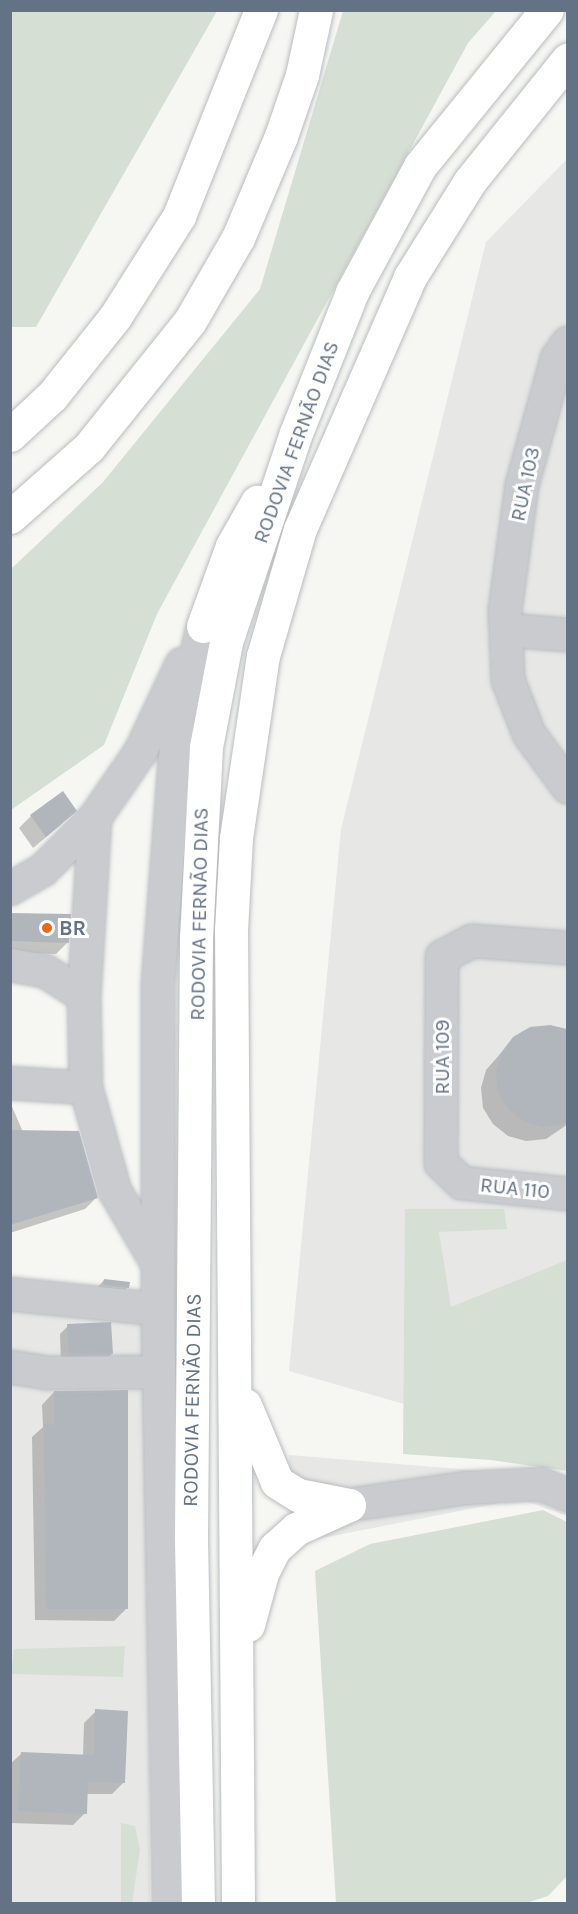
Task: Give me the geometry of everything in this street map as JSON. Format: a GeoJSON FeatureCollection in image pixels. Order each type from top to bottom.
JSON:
{"type":"FeatureCollection","features":[{"type":"Feature","properties":{"kind":"main road"},"geometry":{"type":"LineString","coordinates":[[10,435],[52,396],[115,317],[179,216],[261,10]]}},
{"type":"Feature","properties":{"kind":"main road"},"geometry":{"type":"LineString","coordinates":[[10,517],[88,447],[190,321],[238,238],[281,136],[302,75],[316,10]]}},
{"type":"Feature","properties":{"kind":"main road","name":"RODOVIA FERNÃO DIAS"},"geometry":{"type":"LineString","coordinates":[[198,1904],[191,1536],[199,833],[206,747],[226,642],[296,433],[352,292],[420,166],[547,10]]}},
{"type":"Feature","properties":{"kind":"main road","name":"RODOVIA FERNÃO DIAS"},"geometry":{"type":"LineString","coordinates":[[238,1904],[231,930],[237,828],[263,656],[300,529],[410,277],[470,182],[567,59]]}},
{"type":"Feature","properties":{"kind":"main road"},"geometry":{"type":"LineString","coordinates":[[203,626],[232,546],[296,433]]}},
{"type":"Feature","properties":{"kind":"main road"},"geometry":{"type":"LineString","coordinates":[[236,1379],[261,1452],[277,1482],[298,1495],[349,1505]]}},
{"type":"Feature","properties":{"kind":"main road"},"geometry":{"type":"LineString","coordinates":[[237,1665],[262,1573],[275,1548],[296,1529],[349,1505]]}},
{"type":"Feature","properties":{"kind":"street","name":"RUA 103"},"geometry":{"type":"LineString","coordinates":[[567,343],[557,359],[522,485],[505,610],[508,680],[529,734],[567,787]]}},
{"type":"Feature","properties":{"kind":"street"},"geometry":{"type":"LineString","coordinates":[[10,889],[43,870],[95,818],[141,751],[203,626]]}},
{"type":"Feature","properties":{"kind":"street","name":"RODOVIA FERNÃO DIAS"},"geometry":{"type":"LineString","coordinates":[[169,1904],[158,1309],[159,985],[163,896],[176,744],[203,626]]}},
{"type":"Feature","properties":{"kind":"street"},"geometry":{"type":"LineString","coordinates":[[506,630],[567,635]]}},
{"type":"Feature","properties":{"kind":"street"},"geometry":{"type":"LineString","coordinates":[[95,818],[84,996],[86,1088],[115,1191],[158,1265]]}},
{"type":"Feature","properties":{"kind":"street","name":"RUA 109"},"geometry":{"type":"LineString","coordinates":[[462,1183],[441,1163],[442,957],[472,941],[567,948]]}},
{"type":"Feature","properties":{"kind":"street"},"geometry":{"type":"LineString","coordinates":[[10,965],[45,971],[84,996]]}},
{"type":"Feature","properties":{"kind":"street"},"geometry":{"type":"LineString","coordinates":[[10,1083],[86,1088]]}},
{"type":"Feature","properties":{"kind":"street","name":"RUA 110"},"geometry":{"type":"LineString","coordinates":[[462,1183],[567,1194]]}},
{"type":"Feature","properties":{"kind":"street"},"geometry":{"type":"LineString","coordinates":[[10,1294],[158,1309]]}},
{"type":"Feature","properties":{"kind":"street"},"geometry":{"type":"LineString","coordinates":[[10,1366],[159,1364]]}},
{"type":"Feature","properties":{"kind":"street"},"geometry":{"type":"LineString","coordinates":[[349,1505],[466,1488],[542,1484],[567,1495]]}},
{"type":"Feature","properties":{"kind":"shaded area"},"geometry":{"type":"Polygon","coordinates":[[[11,10],[217,11],[36,327],[11,327],[11,10]]]}},
{"type":"Feature","properties":{"kind":"shaded area"},"geometry":{"type":"Polygon","coordinates":[[[343,11],[496,11],[468,43],[157,614],[104,745],[11,810],[11,569],[103,482],[260,289],[343,11]]]}},
{"type":"Feature","properties":{"kind":"shaded area"},"geometry":{"type":"Polygon","coordinates":[[[567,159],[567,1451],[289,1371],[341,829],[486,242],[567,159]]]}},
{"type":"Feature","properties":{"kind":"shaded area"},"geometry":{"type":"Polygon","coordinates":[[[405,1209],[504,1209],[507,1229],[439,1232],[451,1307],[567,1260],[567,1471],[491,1460],[403,1454],[405,1209]]]}},
{"type":"Feature","properties":{"kind":"shaded area"},"geometry":{"type":"Polygon","coordinates":[[[10,1306],[146,1316],[150,1903],[11,1903],[10,1306]]]}},
{"type":"Feature","properties":{"kind":"shaded area"},"geometry":{"type":"Polygon","coordinates":[[[289,1455],[459,1469],[567,1484],[567,1516],[520,1499],[292,1544],[289,1455]]]}},
{"type":"Feature","properties":{"kind":"shaded area"},"geometry":{"type":"Polygon","coordinates":[[[543,1510],[567,1522],[567,1876],[548,1896],[526,1903],[336,1903],[315,1571],[370,1544],[543,1510]]]}},
{"type":"Feature","properties":{"kind":"shaded area"},"geometry":{"type":"Polygon","coordinates":[[[125,1646],[123,1677],[11,1674],[14,1649],[125,1646]]]}},
{"type":"Feature","properties":{"kind":"shaded area"},"geometry":{"type":"Polygon","coordinates":[[[121,1823],[135,1826],[140,1850],[132,1903],[121,1903],[121,1823]]]}},
{"type":"Feature","properties":{"kind":"building"},"geometry":{"type":"Polygon","coordinates":[[[63,791],[77,811],[46,837],[30,815],[63,791]]]}},
{"type":"Feature","properties":{"kind":"building","name":"BR"},"geometry":{"type":"Polygon","coordinates":[[[10,913],[71,914],[69,943],[10,941],[10,913]]]}},
{"type":"Feature","properties":{"kind":"building"},"geometry":{"type":"Polygon","coordinates":[[[550,1025],[567,1029],[567,1123],[543,1127],[524,1121],[508,1109],[498,1092],[496,1072],[501,1053],[513,1037],[530,1027],[550,1025]]]}},
{"type":"Feature","properties":{"kind":"building"},"geometry":{"type":"Polygon","coordinates":[[[10,1130],[79,1131],[98,1198],[10,1225],[10,1130]]]}},
{"type":"Feature","properties":{"kind":"building"},"geometry":{"type":"Polygon","coordinates":[[[104,1279],[130,1282],[129,1288],[103,1285],[104,1279]]]}},
{"type":"Feature","properties":{"kind":"building"},"geometry":{"type":"Polygon","coordinates":[[[111,1322],[113,1354],[69,1355],[67,1324],[111,1322]]]}},
{"type":"Feature","properties":{"kind":"building"},"geometry":{"type":"Polygon","coordinates":[[[128,1390],[128,1609],[46,1609],[44,1424],[54,1425],[54,1391],[128,1390]]]}},
{"type":"Feature","properties":{"kind":"building"},"geometry":{"type":"Polygon","coordinates":[[[95,1709],[128,1711],[125,1783],[88,1782],[87,1814],[18,1811],[21,1752],[94,1755],[95,1709]]]}},
{"type":"Feature","properties":{"kind":"place","name":"BR"},"geometry":{"type":"Point","coordinates":[47,928]}}]}
